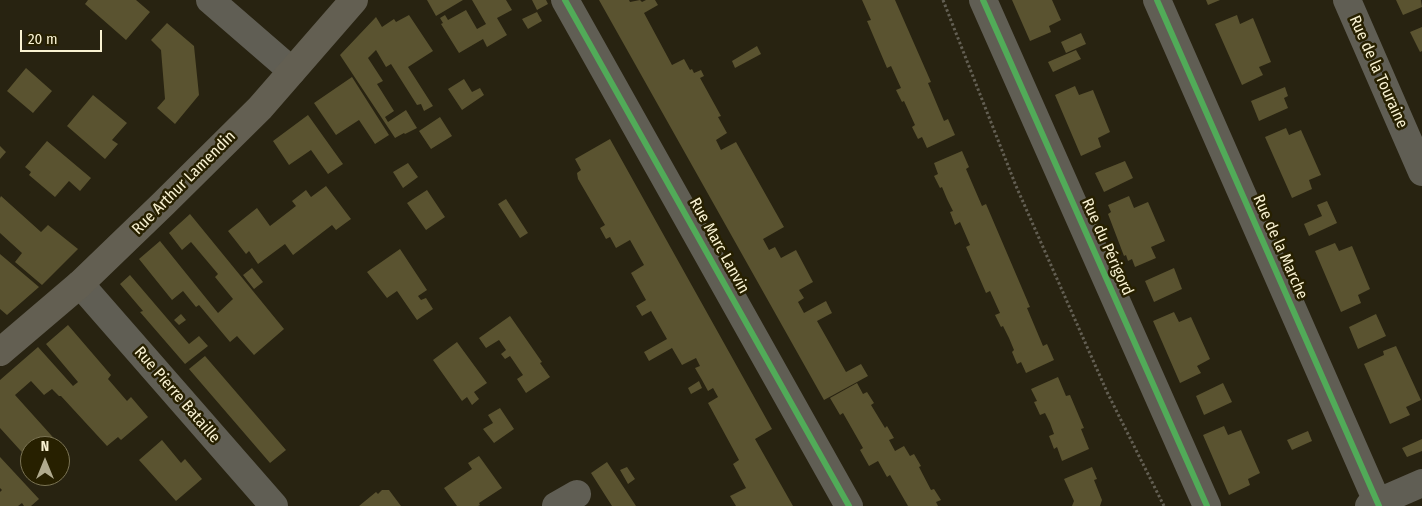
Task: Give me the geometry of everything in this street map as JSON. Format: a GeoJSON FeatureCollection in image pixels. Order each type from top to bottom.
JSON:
{"type":"FeatureCollection","features":[{"type":"Feature","properties":{"kind":"street"},"geometry":{"type":"LineString","coordinates":[[210,0],[292,71]]}},
{"type":"Feature","properties":{"kind":"street","name":"Rue Arthur Lamendin"},"geometry":{"type":"LineString","coordinates":[[0,352],[80,284],[253,115],[354,0]]}},
{"type":"Feature","properties":{"kind":"street","name":"Rue Marc Lanvin"},"geometry":{"type":"LineString","coordinates":[[565,0],[849,506]]}},
{"type":"Feature","properties":{"kind":"street","name":"Rue du Périgord"},"geometry":{"type":"LineString","coordinates":[[983,0],[1207,506]]}},
{"type":"Feature","properties":{"kind":"street","name":"Rue de la Marche"},"geometry":{"type":"LineString","coordinates":[[1157,0],[1375,505]]}},
{"type":"Feature","properties":{"kind":"street","name":"Rue de la Touraine"},"geometry":{"type":"LineString","coordinates":[[1347,0],[1422,172]]}},
{"type":"Feature","properties":{"kind":"street","name":"Rue Pierre Bataille"},"geometry":{"type":"LineString","coordinates":[[80,284],[274,506]]}},
{"type":"Feature","properties":{"kind":"street"},"geometry":{"type":"LineString","coordinates":[[1375,505],[1422,483]]}},
{"type":"Feature","properties":{"kind":"path"},"geometry":{"type":"LineString","coordinates":[[942,0],[1016,186],[1083,339],[1107,392],[1164,506]]}},
{"type":"Feature","properties":{"kind":"building"},"geometry":{"type":"Polygon","coordinates":[[[88,0],[136,0],[150,12],[126,40],[85,4],[88,0]]]}},
{"type":"Feature","properties":{"kind":"building"},"geometry":{"type":"Polygon","coordinates":[[[427,0],[463,0],[436,16],[427,0]]]}},
{"type":"Feature","properties":{"kind":"building"},"geometry":{"type":"Polygon","coordinates":[[[472,0],[506,0],[512,10],[497,18],[507,35],[487,47],[483,39],[459,53],[441,24],[443,23],[440,18],[445,15],[448,20],[466,10],[477,29],[486,24],[472,0]]]}},
{"type":"Feature","properties":{"kind":"building"},"geometry":{"type":"Polygon","coordinates":[[[532,0],[546,0],[548,4],[537,10],[532,0]]]}},
{"type":"Feature","properties":{"kind":"building"},"geometry":{"type":"Polygon","coordinates":[[[599,0],[629,0],[630,2],[640,0],[642,2],[655,0],[658,5],[644,13],[672,65],[684,59],[690,70],[692,69],[694,73],[701,70],[704,76],[700,78],[721,116],[718,117],[727,133],[716,140],[721,150],[736,142],[784,227],[763,239],[769,250],[775,247],[781,258],[796,250],[813,282],[799,290],[804,298],[798,302],[804,313],[826,301],[832,313],[817,321],[846,372],[861,364],[868,376],[824,400],[599,0]]]}},
{"type":"Feature","properties":{"kind":"building"},"geometry":{"type":"Polygon","coordinates":[[[862,0],[895,0],[931,82],[928,83],[944,121],[948,119],[955,135],[927,148],[922,137],[918,139],[912,127],[915,125],[904,101],[902,102],[896,90],[901,88],[891,66],[887,68],[867,21],[871,20],[862,0]]]}},
{"type":"Feature","properties":{"kind":"building"},"geometry":{"type":"Polygon","coordinates":[[[1012,0],[1052,0],[1061,20],[1049,26],[1051,32],[1030,41],[1012,0]]]}},
{"type":"Feature","properties":{"kind":"building"},"geometry":{"type":"Polygon","coordinates":[[[1206,0],[1220,0],[1208,5],[1206,0]]]}},
{"type":"Feature","properties":{"kind":"building"},"geometry":{"type":"Polygon","coordinates":[[[1396,0],[1421,0],[1422,7],[1403,15],[1396,0]]]}},
{"type":"Feature","properties":{"kind":"building"},"geometry":{"type":"Polygon","coordinates":[[[537,12],[542,21],[528,29],[522,19],[537,12]]]}},
{"type":"Feature","properties":{"kind":"building"},"geometry":{"type":"Polygon","coordinates":[[[409,15],[433,51],[408,67],[433,106],[424,111],[421,104],[417,105],[391,64],[386,67],[376,50],[368,58],[383,81],[377,84],[394,111],[385,117],[388,122],[406,110],[417,128],[395,138],[340,55],[376,17],[382,27],[394,19],[396,22],[409,15]]]}},
{"type":"Feature","properties":{"kind":"building"},"geometry":{"type":"Polygon","coordinates":[[[1237,15],[1240,24],[1253,18],[1271,62],[1259,67],[1263,75],[1242,85],[1215,24],[1237,15]]]}},
{"type":"Feature","properties":{"kind":"building"},"geometry":{"type":"Polygon","coordinates":[[[167,23],[194,46],[199,95],[175,124],[157,108],[165,99],[161,50],[151,40],[167,23]]]}},
{"type":"Feature","properties":{"kind":"building"},"geometry":{"type":"Polygon","coordinates":[[[1422,27],[1422,51],[1420,52],[1410,32],[1422,27]]]}},
{"type":"Feature","properties":{"kind":"building"},"geometry":{"type":"Polygon","coordinates":[[[1081,33],[1086,44],[1066,53],[1061,42],[1081,33]]]}},
{"type":"Feature","properties":{"kind":"building"},"geometry":{"type":"Polygon","coordinates":[[[757,46],[761,54],[735,68],[732,61],[757,46]]]}},
{"type":"Feature","properties":{"kind":"building"},"geometry":{"type":"Polygon","coordinates":[[[1076,50],[1081,59],[1053,72],[1048,62],[1076,50]]]}},
{"type":"Feature","properties":{"kind":"building"},"geometry":{"type":"Polygon","coordinates":[[[26,68],[52,91],[33,113],[7,91],[26,68]]]}},
{"type":"Feature","properties":{"kind":"building"},"geometry":{"type":"Polygon","coordinates":[[[352,77],[389,135],[375,144],[359,120],[336,135],[314,103],[352,77]]]}},
{"type":"Feature","properties":{"kind":"building"},"geometry":{"type":"Polygon","coordinates":[[[464,79],[472,92],[480,88],[484,95],[462,110],[448,89],[464,79]]]}},
{"type":"Feature","properties":{"kind":"building"},"geometry":{"type":"Polygon","coordinates":[[[1075,86],[1079,95],[1093,90],[1110,132],[1098,138],[1101,147],[1081,156],[1055,95],[1075,86]]]}},
{"type":"Feature","properties":{"kind":"building"},"geometry":{"type":"Polygon","coordinates":[[[1285,87],[1288,96],[1284,98],[1288,108],[1259,121],[1251,101],[1285,87]]]}},
{"type":"Feature","properties":{"kind":"building"},"geometry":{"type":"Polygon","coordinates":[[[93,95],[127,123],[112,140],[118,144],[105,159],[67,126],[93,95]]]}},
{"type":"Feature","properties":{"kind":"building"},"geometry":{"type":"Polygon","coordinates":[[[308,115],[343,164],[328,174],[311,150],[289,165],[273,141],[308,115]]]}},
{"type":"Feature","properties":{"kind":"building"},"geometry":{"type":"Polygon","coordinates":[[[440,117],[452,136],[431,149],[419,131],[440,117]]]}},
{"type":"Feature","properties":{"kind":"building"},"geometry":{"type":"Polygon","coordinates":[[[1286,128],[1289,135],[1301,130],[1321,175],[1309,180],[1312,189],[1292,198],[1265,137],[1286,128]]]}},
{"type":"Feature","properties":{"kind":"building"},"geometry":{"type":"Polygon","coordinates":[[[610,139],[772,429],[755,439],[793,506],[736,506],[730,496],[746,488],[733,464],[739,460],[708,403],[718,397],[713,388],[708,391],[695,368],[700,366],[696,358],[682,365],[672,348],[649,361],[644,352],[667,339],[651,311],[642,316],[636,306],[646,300],[631,273],[644,265],[630,240],[616,248],[610,237],[606,239],[600,228],[605,225],[578,179],[577,173],[581,170],[575,159],[610,139]]]}},
{"type":"Feature","properties":{"kind":"building"},"geometry":{"type":"Polygon","coordinates":[[[47,141],[91,178],[80,191],[69,181],[55,197],[29,175],[31,172],[25,167],[47,141]]]}},
{"type":"Feature","properties":{"kind":"building"},"geometry":{"type":"Polygon","coordinates":[[[0,146],[6,152],[0,159],[0,146]]]}},
{"type":"Feature","properties":{"kind":"building"},"geometry":{"type":"Polygon","coordinates":[[[962,151],[969,167],[966,169],[982,206],[986,204],[1030,307],[1027,308],[1043,346],[1047,344],[1054,360],[1026,373],[1021,362],[1017,364],[1009,338],[995,315],[1000,313],[990,291],[986,293],[966,247],[970,245],[960,222],[955,225],[950,212],[953,211],[942,187],[940,188],[934,176],[938,174],[934,163],[962,151]]]}},
{"type":"Feature","properties":{"kind":"building"},"geometry":{"type":"Polygon","coordinates":[[[1125,161],[1133,178],[1104,192],[1095,173],[1125,161]]]}},
{"type":"Feature","properties":{"kind":"building"},"geometry":{"type":"Polygon","coordinates":[[[408,163],[418,177],[403,188],[393,172],[408,163]]]}},
{"type":"Feature","properties":{"kind":"building"},"geometry":{"type":"Polygon","coordinates":[[[326,186],[351,219],[336,230],[332,225],[293,255],[285,244],[258,264],[249,251],[246,254],[228,231],[257,208],[270,226],[296,206],[292,201],[306,190],[311,197],[326,186]]]}},
{"type":"Feature","properties":{"kind":"building"},"geometry":{"type":"Polygon","coordinates":[[[427,190],[445,217],[426,230],[407,203],[427,190]]]}},
{"type":"Feature","properties":{"kind":"building"},"geometry":{"type":"Polygon","coordinates":[[[1,196],[41,232],[48,225],[78,249],[42,285],[15,262],[22,253],[0,233],[1,196]]]}},
{"type":"Feature","properties":{"kind":"building"},"geometry":{"type":"Polygon","coordinates":[[[1129,196],[1134,208],[1148,202],[1165,241],[1151,247],[1156,258],[1135,267],[1132,259],[1128,261],[1126,255],[1124,256],[1108,214],[1111,212],[1108,205],[1129,196]]]}},
{"type":"Feature","properties":{"kind":"building"},"geometry":{"type":"Polygon","coordinates":[[[506,199],[528,233],[520,238],[498,204],[506,199]]]}},
{"type":"Feature","properties":{"kind":"building"},"geometry":{"type":"Polygon","coordinates":[[[1327,201],[1337,223],[1309,236],[1304,224],[1322,216],[1317,205],[1327,201]]]}},
{"type":"Feature","properties":{"kind":"building"},"geometry":{"type":"Polygon","coordinates":[[[190,214],[284,329],[254,355],[237,336],[230,342],[199,305],[196,307],[183,291],[172,300],[139,259],[160,241],[218,313],[233,299],[215,277],[218,274],[191,242],[182,250],[169,233],[190,214]]]}},
{"type":"Feature","properties":{"kind":"building"},"geometry":{"type":"Polygon","coordinates":[[[1335,243],[1339,251],[1352,246],[1370,289],[1358,295],[1361,303],[1341,312],[1315,251],[1335,243]]]}},
{"type":"Feature","properties":{"kind":"building"},"geometry":{"type":"Polygon","coordinates":[[[400,249],[427,290],[418,296],[421,300],[426,298],[433,309],[417,320],[397,291],[387,298],[367,272],[400,249]]]}},
{"type":"Feature","properties":{"kind":"building"},"geometry":{"type":"Polygon","coordinates":[[[0,254],[39,287],[7,315],[0,309],[0,254]]]}},
{"type":"Feature","properties":{"kind":"building"},"geometry":{"type":"Polygon","coordinates":[[[252,268],[263,282],[254,289],[243,275],[252,268]]]}},
{"type":"Feature","properties":{"kind":"building"},"geometry":{"type":"Polygon","coordinates":[[[1174,268],[1182,289],[1154,302],[1145,281],[1174,268]]]}},
{"type":"Feature","properties":{"kind":"building"},"geometry":{"type":"Polygon","coordinates":[[[130,275],[189,344],[199,336],[208,346],[185,364],[140,312],[143,311],[120,284],[130,275]]]}},
{"type":"Feature","properties":{"kind":"building"},"geometry":{"type":"Polygon","coordinates":[[[1174,312],[1179,322],[1191,317],[1210,359],[1197,366],[1201,373],[1180,383],[1153,321],[1174,312]]]}},
{"type":"Feature","properties":{"kind":"building"},"geometry":{"type":"Polygon","coordinates":[[[181,314],[186,320],[179,325],[174,320],[181,314]]]}},
{"type":"Feature","properties":{"kind":"building"},"geometry":{"type":"Polygon","coordinates":[[[1376,314],[1386,336],[1358,349],[1349,327],[1376,314]]]}},
{"type":"Feature","properties":{"kind":"building"},"geometry":{"type":"Polygon","coordinates":[[[510,316],[542,362],[540,363],[550,377],[526,393],[517,379],[523,375],[510,356],[505,359],[501,354],[506,350],[499,340],[486,348],[479,338],[510,316]]]}},
{"type":"Feature","properties":{"kind":"building"},"geometry":{"type":"Polygon","coordinates":[[[68,325],[111,375],[108,379],[127,401],[131,397],[148,417],[121,440],[118,437],[107,446],[61,396],[52,389],[44,395],[31,381],[15,395],[52,436],[20,436],[20,450],[0,428],[0,380],[38,347],[73,386],[78,382],[46,344],[68,325]]]}},
{"type":"Feature","properties":{"kind":"building"},"geometry":{"type":"Polygon","coordinates":[[[457,342],[487,383],[474,392],[479,399],[472,405],[467,397],[462,401],[433,360],[457,342]]]}},
{"type":"Feature","properties":{"kind":"building"},"geometry":{"type":"Polygon","coordinates":[[[1396,346],[1421,400],[1406,407],[1410,415],[1390,424],[1364,364],[1384,355],[1383,351],[1396,346]]]}},
{"type":"Feature","properties":{"kind":"building"},"geometry":{"type":"Polygon","coordinates":[[[205,356],[286,450],[270,463],[189,369],[205,356]]]}},
{"type":"Feature","properties":{"kind":"building"},"geometry":{"type":"Polygon","coordinates":[[[1058,377],[1066,396],[1070,395],[1084,428],[1081,429],[1089,449],[1062,461],[1057,447],[1054,449],[1049,436],[1054,434],[1050,423],[1045,413],[1040,415],[1034,402],[1037,401],[1031,389],[1058,377]]]}},
{"type":"Feature","properties":{"kind":"building"},"geometry":{"type":"Polygon","coordinates":[[[699,381],[702,388],[691,394],[688,388],[699,381]]]}},
{"type":"Feature","properties":{"kind":"building"},"geometry":{"type":"Polygon","coordinates":[[[857,383],[863,394],[867,392],[874,403],[871,405],[885,428],[887,426],[894,438],[889,440],[895,451],[904,446],[910,456],[914,454],[931,490],[934,489],[941,500],[936,502],[938,506],[908,506],[890,475],[887,477],[878,461],[869,466],[860,450],[863,448],[843,413],[840,415],[830,398],[857,383]]]}},
{"type":"Feature","properties":{"kind":"building"},"geometry":{"type":"Polygon","coordinates":[[[1223,383],[1232,402],[1204,415],[1196,396],[1223,383]]]}},
{"type":"Feature","properties":{"kind":"building"},"geometry":{"type":"Polygon","coordinates":[[[500,408],[514,429],[494,443],[483,429],[493,423],[488,415],[500,408]]]}},
{"type":"Feature","properties":{"kind":"building"},"geometry":{"type":"Polygon","coordinates":[[[1224,426],[1228,435],[1241,430],[1260,473],[1248,479],[1250,485],[1229,495],[1203,435],[1224,426]]]}},
{"type":"Feature","properties":{"kind":"building"},"geometry":{"type":"Polygon","coordinates":[[[1308,431],[1312,441],[1292,450],[1287,440],[1308,431]]]}},
{"type":"Feature","properties":{"kind":"building"},"geometry":{"type":"Polygon","coordinates":[[[1422,439],[1422,451],[1407,457],[1402,448],[1422,439]]]}},
{"type":"Feature","properties":{"kind":"building"},"geometry":{"type":"Polygon","coordinates":[[[162,440],[181,463],[185,459],[202,479],[176,501],[139,460],[162,440]]]}},
{"type":"Feature","properties":{"kind":"building"},"geometry":{"type":"Polygon","coordinates":[[[479,456],[502,488],[479,503],[480,505],[478,506],[457,506],[444,488],[472,469],[468,463],[479,456]]]}},
{"type":"Feature","properties":{"kind":"building"},"geometry":{"type":"Polygon","coordinates":[[[0,457],[20,479],[20,486],[27,486],[39,499],[31,506],[24,506],[22,503],[18,506],[0,506],[0,492],[2,490],[0,488],[0,457]]]}},
{"type":"Feature","properties":{"kind":"building"},"geometry":{"type":"Polygon","coordinates":[[[607,462],[636,506],[612,506],[591,473],[607,462]]]}},
{"type":"Feature","properties":{"kind":"building"},"geometry":{"type":"Polygon","coordinates":[[[627,467],[635,479],[628,484],[620,470],[627,467]]]}},
{"type":"Feature","properties":{"kind":"building"},"geometry":{"type":"Polygon","coordinates":[[[1092,467],[1097,479],[1094,480],[1102,500],[1100,506],[1072,506],[1074,501],[1064,479],[1092,467]]]}},
{"type":"Feature","properties":{"kind":"building"},"geometry":{"type":"Polygon","coordinates":[[[382,490],[389,490],[401,506],[359,506],[376,492],[378,494],[382,490]]]}},
{"type":"Feature","properties":{"kind":"cycle path"},"geometry":{"type":"LineString","coordinates":[[565,0],[849,506]]}},
{"type":"Feature","properties":{"kind":"cycle path"},"geometry":{"type":"LineString","coordinates":[[983,0],[1207,506]]}},
{"type":"Feature","properties":{"kind":"cycle path"},"geometry":{"type":"LineString","coordinates":[[1157,0],[1379,506]]}}]}
